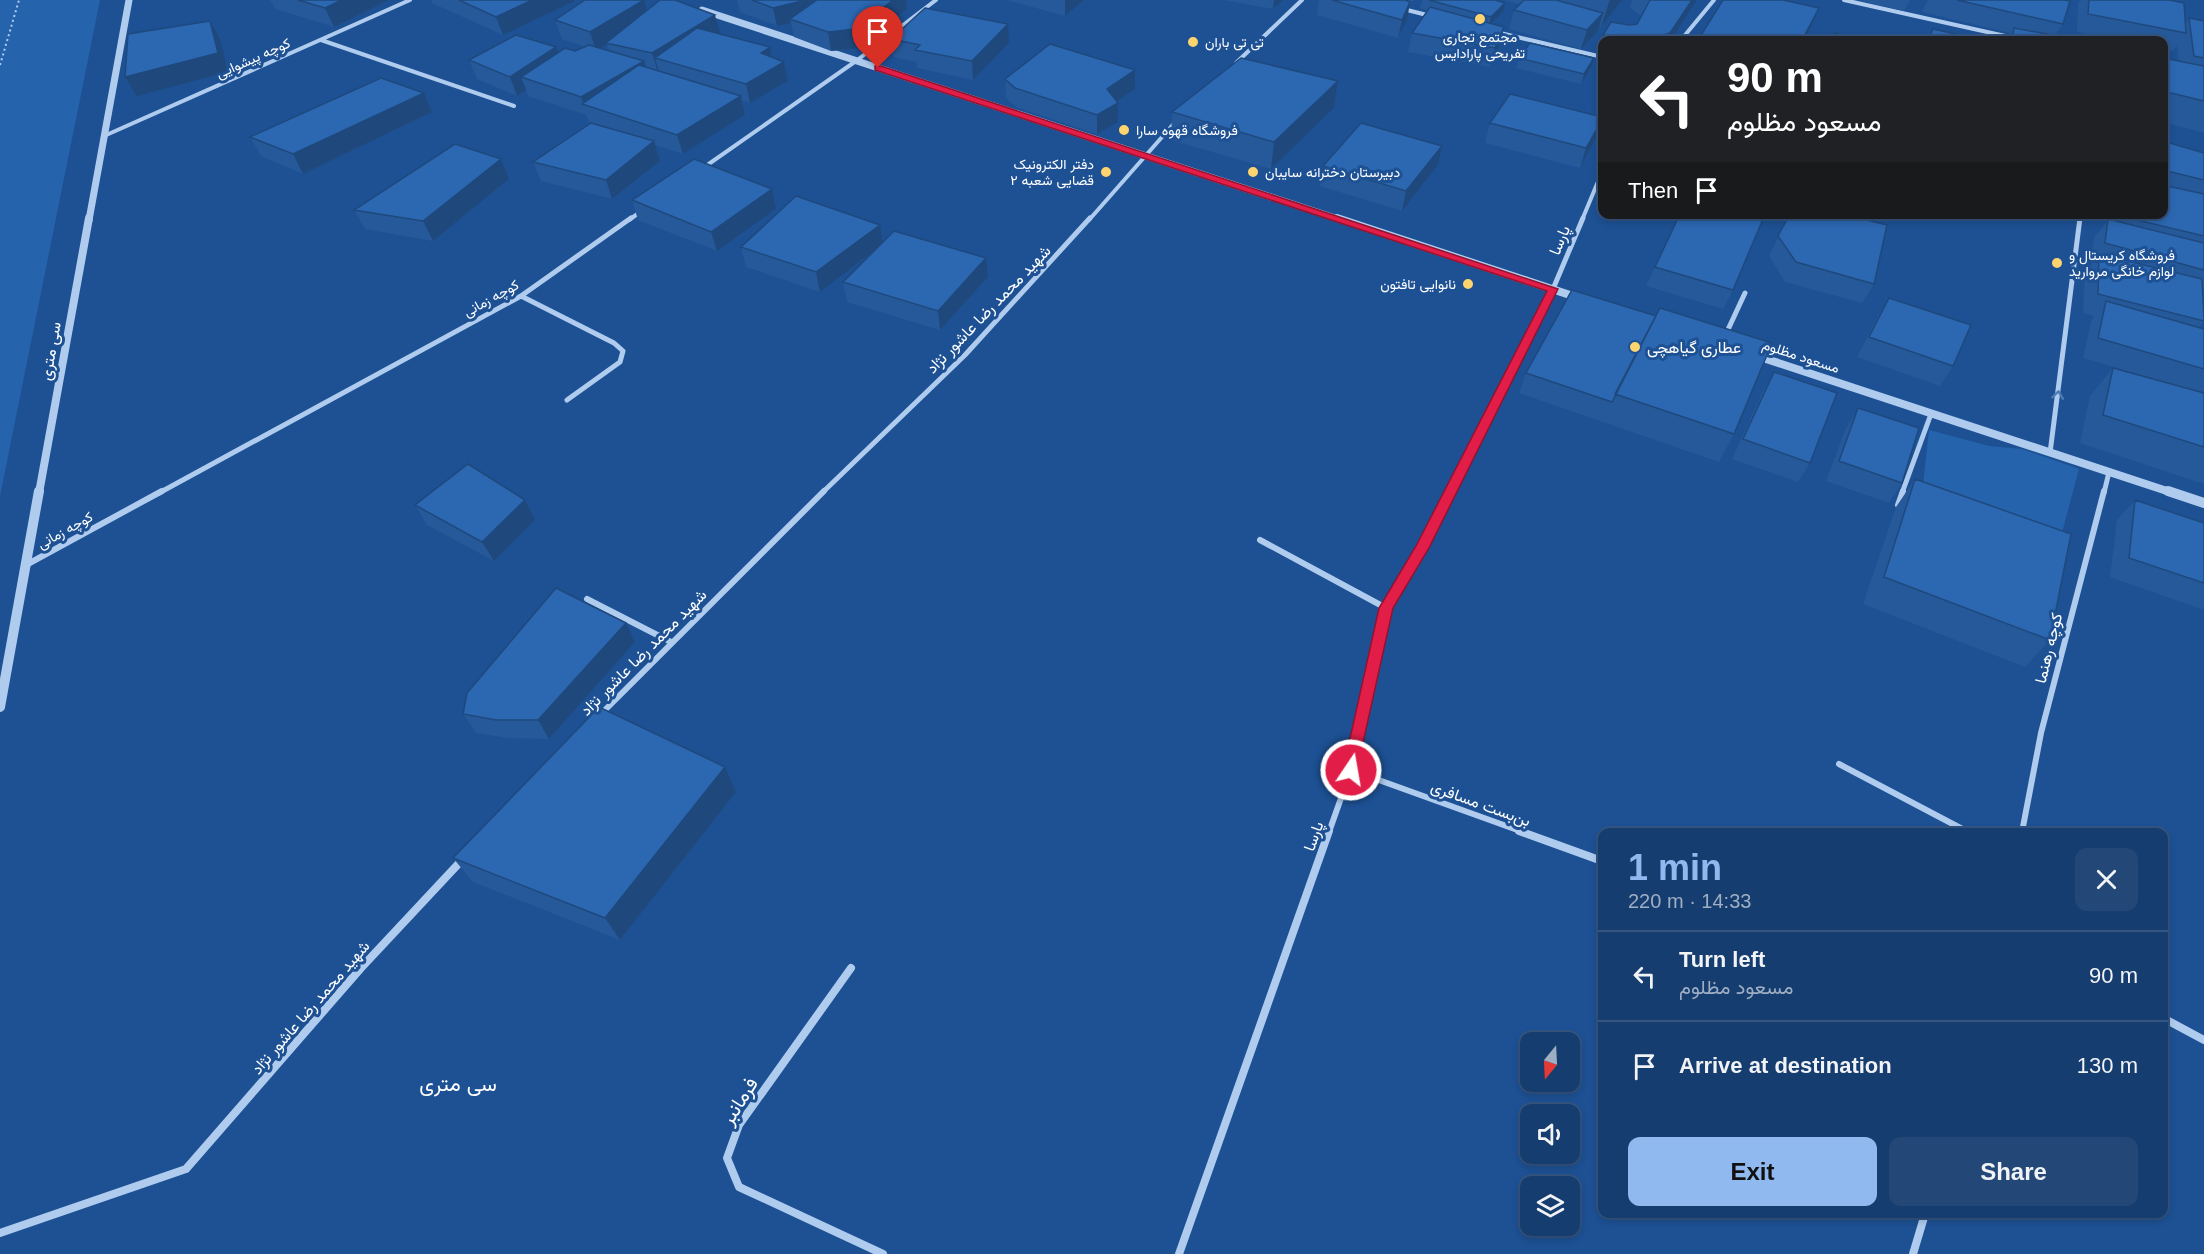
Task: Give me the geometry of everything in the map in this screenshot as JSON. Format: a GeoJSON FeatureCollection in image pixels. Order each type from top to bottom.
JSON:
{"type":"FeatureCollection","features":[{"type":"Feature","properties":{"kind":"street","name":"سی متری"},"geometry":{"type":"LineString","coordinates":[[0,707],[129,0]]}},
{"type":"Feature","properties":{"kind":"street","name":"کوچه پیشوایی"},"geometry":{"type":"LineString","coordinates":[[104,136],[410,0]]}},
{"type":"Feature","properties":{"kind":"street"},"geometry":{"type":"LineString","coordinates":[[693,175],[856,61],[936,0]]}},
{"type":"Feature","properties":{"kind":"street"},"geometry":{"type":"LineString","coordinates":[[1235,64],[1302,0]]}},
{"type":"Feature","properties":{"kind":"street"},"geometry":{"type":"LineString","coordinates":[[1685,36],[1714,0]]}},
{"type":"Feature","properties":{"kind":"street"},"geometry":{"type":"LineString","coordinates":[[1844,0],[2005,36]]}},
{"type":"Feature","properties":{"kind":"street"},"geometry":{"type":"LineString","coordinates":[[693,7],[1586,300]]}},
{"type":"Feature","properties":{"kind":"street"},"geometry":{"type":"LineString","coordinates":[[1400,8],[1433,16]]}},
{"type":"Feature","properties":{"kind":"street"},"geometry":{"type":"LineString","coordinates":[[1490,30],[1598,56]]}},
{"type":"Feature","properties":{"kind":"street"},"geometry":{"type":"LineString","coordinates":[[321,40],[514,106]]}},
{"type":"Feature","properties":{"kind":"street","name":"شهید محمد رضا عاشور نژاد"},"geometry":{"type":"LineString","coordinates":[[589,726],[671,642],[965,355],[1185,112]]}},
{"type":"Feature","properties":{"kind":"street","name":"پارسا"},"geometry":{"type":"LineString","coordinates":[[1179,1254],[1351,770],[1386,608],[1422,548],[1553,289],[1598,182]]}},
{"type":"Feature","properties":{"kind":"street","name":"کوچه زمانی"},"geometry":{"type":"LineString","coordinates":[[26,565],[521,296],[645,208]]}},
{"type":"Feature","properties":{"kind":"street"},"geometry":{"type":"LineString","coordinates":[[2050,453],[2080,219]]}},
{"type":"Feature","properties":{"kind":"street"},"geometry":{"type":"LineString","coordinates":[[1721,344],[1745,293]]}},
{"type":"Feature","properties":{"kind":"street"},"geometry":{"type":"LineString","coordinates":[[521,296],[614,343],[623,351],[620,362],[567,400]]}},
{"type":"Feature","properties":{"kind":"street","name":"مسعود مظلوم"},"geometry":{"type":"LineString","coordinates":[[1743,352],[2204,503]]}},
{"type":"Feature","properties":{"kind":"street"},"geometry":{"type":"LineString","coordinates":[[1898,505],[1931,414]]}},
{"type":"Feature","properties":{"kind":"street","name":"کوچه رهنما"},"geometry":{"type":"LineString","coordinates":[[2023,828],[2041,733],[2109,472]]}},
{"type":"Feature","properties":{"kind":"street"},"geometry":{"type":"LineString","coordinates":[[1260,540],[1386,608]]}},
{"type":"Feature","properties":{"kind":"street"},"geometry":{"type":"LineString","coordinates":[[587,599],[671,642]]}},
{"type":"Feature","properties":{"kind":"street"},"geometry":{"type":"LineString","coordinates":[[1839,764],[1960,828]]}},
{"type":"Feature","properties":{"kind":"street","name":"بن‌بست مسافری"},"geometry":{"type":"LineString","coordinates":[[1351,770],[1598,860]]}},
{"type":"Feature","properties":{"kind":"street","name":"شهید محمد رضا عاشور نژاد"},"geometry":{"type":"LineString","coordinates":[[0,1233],[186,1169],[361,968],[467,855]]}},
{"type":"Feature","properties":{"kind":"street","name":"فرمانبر"},"geometry":{"type":"LineString","coordinates":[[851,968],[739,1125],[727,1158],[739,1187],[883,1254]]}},
{"type":"Feature","properties":{"kind":"street"},"geometry":{"type":"LineString","coordinates":[[2168,1021],[2204,1040]]}},
{"type":"Feature","properties":{"kind":"street"},"geometry":{"type":"LineString","coordinates":[[1913,1254],[1923,1218]]}},
{"type":"Feature","properties":{"kind":"path"},"geometry":{"type":"LineString","coordinates":[[0,65],[19,0]]}},
{"type":"Feature","properties":{"kind":"shaded area"},"geometry":{"type":"Polygon","coordinates":[[[0,0],[100,0],[0,496],[0,0]]]}},
{"type":"Feature","properties":{"kind":"shaded area"},"geometry":{"type":"Polygon","coordinates":[[[1929,430],[1989,446],[2022,449],[2079,469],[2056,555],[1921,503],[1929,430]]]}},
{"type":"Feature","properties":{"kind":"building"},"geometry":{"type":"Polygon","coordinates":[[[298,0],[342,0],[325,8],[298,0]]]}},
{"type":"Feature","properties":{"kind":"building"},"geometry":{"type":"Polygon","coordinates":[[[459,0],[532,0],[496,17],[459,0]]]}},
{"type":"Feature","properties":{"kind":"building"},"geometry":{"type":"Polygon","coordinates":[[[585,0],[644,0],[590,32],[555,20],[585,0]]]}},
{"type":"Feature","properties":{"kind":"building"},"geometry":{"type":"Polygon","coordinates":[[[660,0],[675,0],[715,15],[652,53],[606,43],[660,0]]]}},
{"type":"Feature","properties":{"kind":"building"},"geometry":{"type":"Polygon","coordinates":[[[752,0],[801,0],[773,8],[752,0]]]}},
{"type":"Feature","properties":{"kind":"building"},"geometry":{"type":"Polygon","coordinates":[[[817,0],[893,0],[856,29],[828,32],[790,19],[817,0]]]}},
{"type":"Feature","properties":{"kind":"building"},"geometry":{"type":"Polygon","coordinates":[[[1332,0],[1405,0],[1410,2],[1402,20],[1332,0]]]}},
{"type":"Feature","properties":{"kind":"building"},"geometry":{"type":"Polygon","coordinates":[[[1429,0],[1495,0],[1505,3],[1491,17],[1429,0]]]}},
{"type":"Feature","properties":{"kind":"building"},"geometry":{"type":"Polygon","coordinates":[[[1524,0],[1556,0],[1603,13],[1587,30],[1514,10],[1524,0]]]}},
{"type":"Feature","properties":{"kind":"building"},"geometry":{"type":"Polygon","coordinates":[[[1650,0],[1692,0],[1670,33],[1661,36],[1603,35],[1611,22],[1637,24],[1650,0]]]}},
{"type":"Feature","properties":{"kind":"building"},"geometry":{"type":"Polygon","coordinates":[[[1723,0],[1783,0],[1819,8],[1804,36],[1700,36],[1723,0]]]}},
{"type":"Feature","properties":{"kind":"building"},"geometry":{"type":"Polygon","coordinates":[[[1957,0],[2064,0],[2070,1],[2063,24],[1957,0]]]}},
{"type":"Feature","properties":{"kind":"building"},"geometry":{"type":"Polygon","coordinates":[[[2089,0],[2169,0],[2184,3],[2186,33],[2088,14],[2089,0]]]}},
{"type":"Feature","properties":{"kind":"building"},"geometry":{"type":"Polygon","coordinates":[[[1430,7],[1504,27],[1495,48],[1412,33],[1430,7]]]}},
{"type":"Feature","properties":{"kind":"building"},"geometry":{"type":"Polygon","coordinates":[[[925,8],[1008,24],[972,61],[915,50],[920,45],[891,39],[925,8]]]}},
{"type":"Feature","properties":{"kind":"building"},"geometry":{"type":"Polygon","coordinates":[[[2189,18],[2204,21],[2204,58],[2194,56],[2189,18]]]}},
{"type":"Feature","properties":{"kind":"building"},"geometry":{"type":"Polygon","coordinates":[[[210,21],[218,53],[125,77],[128,34],[210,21]]]}},
{"type":"Feature","properties":{"kind":"building"},"geometry":{"type":"Polygon","coordinates":[[[697,28],[770,47],[761,53],[784,62],[746,84],[655,58],[697,28]]]}},
{"type":"Feature","properties":{"kind":"building"},"geometry":{"type":"Polygon","coordinates":[[[2014,28],[2057,36],[2013,36],[2014,28]]]}},
{"type":"Feature","properties":{"kind":"building"},"geometry":{"type":"Polygon","coordinates":[[[1933,29],[1964,36],[1930,36],[1933,29]]]}},
{"type":"Feature","properties":{"kind":"building"},"geometry":{"type":"Polygon","coordinates":[[[1835,33],[1848,36],[1833,36],[1835,33]]]}},
{"type":"Feature","properties":{"kind":"building"},"geometry":{"type":"Polygon","coordinates":[[[516,35],[556,47],[510,77],[469,60],[516,35]]]}},
{"type":"Feature","properties":{"kind":"building"},"geometry":{"type":"Polygon","coordinates":[[[1530,43],[1594,58],[1584,74],[1519,58],[1530,43]]]}},
{"type":"Feature","properties":{"kind":"building"},"geometry":{"type":"Polygon","coordinates":[[[1050,44],[1135,70],[1107,89],[1118,103],[1097,115],[1015,88],[1005,79],[1050,44]]]}},
{"type":"Feature","properties":{"kind":"building"},"geometry":{"type":"Polygon","coordinates":[[[589,45],[644,61],[581,97],[521,77],[565,48],[575,51],[589,45]]]}},
{"type":"Feature","properties":{"kind":"building"},"geometry":{"type":"Polygon","coordinates":[[[1241,58],[1338,81],[1274,142],[1172,112],[1241,58]]]}},
{"type":"Feature","properties":{"kind":"building"},"geometry":{"type":"Polygon","coordinates":[[[2168,59],[2204,66],[2204,101],[2168,92],[2168,59]]]}},
{"type":"Feature","properties":{"kind":"building"},"geometry":{"type":"Polygon","coordinates":[[[639,65],[741,96],[677,135],[582,104],[639,65]]]}},
{"type":"Feature","properties":{"kind":"building"},"geometry":{"type":"Polygon","coordinates":[[[381,78],[424,93],[293,154],[250,137],[381,78]]]}},
{"type":"Feature","properties":{"kind":"building"},"geometry":{"type":"Polygon","coordinates":[[[1510,94],[1598,116],[1598,127],[1586,148],[1490,123],[1510,94]]]}},
{"type":"Feature","properties":{"kind":"building"},"geometry":{"type":"Polygon","coordinates":[[[591,123],[654,141],[606,180],[533,162],[591,123]]]}},
{"type":"Feature","properties":{"kind":"building"},"geometry":{"type":"Polygon","coordinates":[[[1361,123],[1442,146],[1406,191],[1323,166],[1361,123]]]}},
{"type":"Feature","properties":{"kind":"building"},"geometry":{"type":"Polygon","coordinates":[[[2168,142],[2204,153],[2204,180],[2168,171],[2168,142]]]}},
{"type":"Feature","properties":{"kind":"building"},"geometry":{"type":"Polygon","coordinates":[[[455,144],[501,159],[423,221],[354,210],[455,144]]]}},
{"type":"Feature","properties":{"kind":"building"},"geometry":{"type":"Polygon","coordinates":[[[694,159],[772,189],[711,232],[632,200],[694,159]]]}},
{"type":"Feature","properties":{"kind":"building"},"geometry":{"type":"Polygon","coordinates":[[[2168,186],[2204,194],[2204,236],[2133,219],[2168,219],[2168,186]]]}},
{"type":"Feature","properties":{"kind":"building"},"geometry":{"type":"Polygon","coordinates":[[[796,196],[880,225],[816,272],[741,247],[796,196]]]}},
{"type":"Feature","properties":{"kind":"building"},"geometry":{"type":"Polygon","coordinates":[[[1678,219],[1763,219],[1733,290],[1655,267],[1678,219]]]}},
{"type":"Feature","properties":{"kind":"building"},"geometry":{"type":"Polygon","coordinates":[[[1787,219],[1863,219],[1887,225],[1874,284],[1796,262],[1778,236],[1787,219]]]}},
{"type":"Feature","properties":{"kind":"building"},"geometry":{"type":"Polygon","coordinates":[[[2108,219],[2204,243],[2204,270],[2105,243],[2108,219]]]}},
{"type":"Feature","properties":{"kind":"building"},"geometry":{"type":"Polygon","coordinates":[[[894,231],[986,258],[938,311],[843,282],[894,231]]]}},
{"type":"Feature","properties":{"kind":"building"},"geometry":{"type":"Polygon","coordinates":[[[2099,254],[2202,279],[2204,321],[2098,294],[2099,254]]]}},
{"type":"Feature","properties":{"kind":"building"},"geometry":{"type":"Polygon","coordinates":[[[1572,290],[1656,316],[1612,402],[1526,373],[1572,290]]]}},
{"type":"Feature","properties":{"kind":"building"},"geometry":{"type":"Polygon","coordinates":[[[1889,298],[1971,325],[1953,366],[1869,337],[1889,298]]]}},
{"type":"Feature","properties":{"kind":"building"},"geometry":{"type":"Polygon","coordinates":[[[2106,301],[2204,329],[2204,369],[2098,338],[2106,301]]]}},
{"type":"Feature","properties":{"kind":"building"},"geometry":{"type":"Polygon","coordinates":[[[1660,308],[1772,343],[1734,434],[1615,394],[1660,308]]]}},
{"type":"Feature","properties":{"kind":"building"},"geometry":{"type":"Polygon","coordinates":[[[2113,368],[2204,393],[2204,447],[2103,415],[2113,368]]]}},
{"type":"Feature","properties":{"kind":"building"},"geometry":{"type":"Polygon","coordinates":[[[1774,372],[1837,393],[1810,463],[1743,439],[1774,372]]]}},
{"type":"Feature","properties":{"kind":"building"},"geometry":{"type":"Polygon","coordinates":[[[1858,408],[1919,428],[1902,483],[1839,461],[1858,408]]]}},
{"type":"Feature","properties":{"kind":"building"},"geometry":{"type":"Polygon","coordinates":[[[468,464],[525,500],[482,542],[415,505],[468,464]]]}},
{"type":"Feature","properties":{"kind":"building"},"geometry":{"type":"Polygon","coordinates":[[[1915,479],[2071,534],[2050,640],[1884,577],[1915,479]]]}},
{"type":"Feature","properties":{"kind":"building"},"geometry":{"type":"Polygon","coordinates":[[[2135,500],[2204,523],[2204,583],[2129,558],[2135,500]]]}},
{"type":"Feature","properties":{"kind":"building"},"geometry":{"type":"Polygon","coordinates":[[[556,588],[626,623],[538,720],[496,720],[463,714],[467,693],[556,588]]]}},
{"type":"Feature","properties":{"kind":"building"},"geometry":{"type":"Polygon","coordinates":[[[599,707],[725,767],[605,918],[453,858],[599,707]]]}},
{"type":"Feature","properties":{"kind":"place","name":"مجتمع تجاری تفریحی پارادایس"},"geometry":{"type":"Point","coordinates":[1480,19]}},
{"type":"Feature","properties":{"kind":"place","name":"تی تی باران"},"geometry":{"type":"Point","coordinates":[1193,42]}},
{"type":"Feature","properties":{"kind":"place","name":"فروشگاه قهوه سارا"},"geometry":{"type":"Point","coordinates":[1124,130]}},
{"type":"Feature","properties":{"kind":"place","name":"دفتر الکترونیک قضایی شعبه ۲"},"geometry":{"type":"Point","coordinates":[1106,172]}},
{"type":"Feature","properties":{"kind":"place","name":"دبیرستان دخترانه سایبان"},"geometry":{"type":"Point","coordinates":[1253,172]}},
{"type":"Feature","properties":{"kind":"place","name":"فروشگاه کریستال و لوازم خانگی مروارید"},"geometry":{"type":"Point","coordinates":[2057,263]}},
{"type":"Feature","properties":{"kind":"place","name":"نانوایی تافتون"},"geometry":{"type":"Point","coordinates":[1468,284]}},
{"type":"Feature","properties":{"kind":"place","name":"عطاری گیاهچی"},"geometry":{"type":"Point","coordinates":[1635,347]}},
{"type":"Feature","properties":{"kind":"district","name":"سی متری"},"geometry":{"type":"Point","coordinates":[458,1084]}},
{"type":"Feature","properties":{"kind":"route"},"geometry":{"type":"LineString","coordinates":[[878,68],[1553,289],[1422,548],[1386,608],[1351,770]]}}]}
